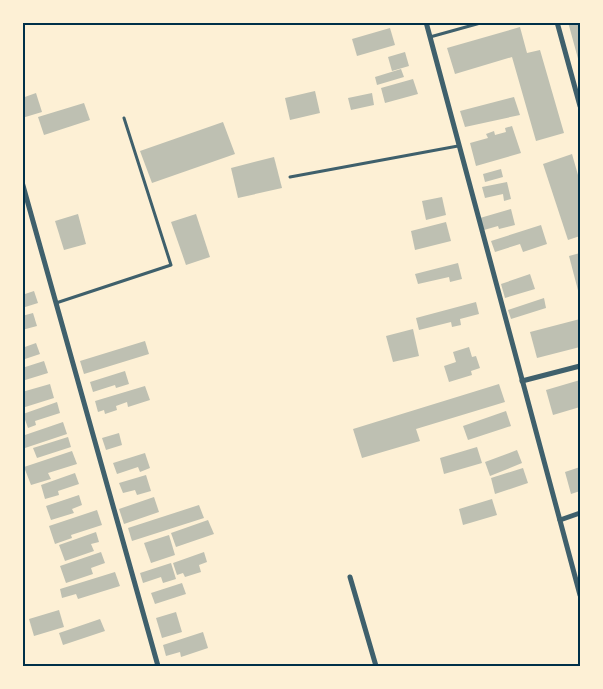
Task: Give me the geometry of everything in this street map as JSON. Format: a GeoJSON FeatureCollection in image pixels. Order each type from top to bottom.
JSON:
{"type":"FeatureCollection","features":[{"type":"Feature","properties":{"kind":"street"},"geometry":{"type":"LineString","coordinates":[[426,22],[580,595]]}},
{"type":"Feature","properties":{"kind":"street"},"geometry":{"type":"LineString","coordinates":[[557,22],[580,106]]}},
{"type":"Feature","properties":{"kind":"street"},"geometry":{"type":"LineString","coordinates":[[22,182],[158,666]]}},
{"type":"Feature","properties":{"kind":"street"},"geometry":{"type":"LineString","coordinates":[[522,381],[580,366]]}},
{"type":"Feature","properties":{"kind":"street"},"geometry":{"type":"LineString","coordinates":[[560,520],[580,514]]}},
{"type":"Feature","properties":{"kind":"street"},"geometry":{"type":"LineString","coordinates":[[350,577],[376,666]]}},
{"type":"Feature","properties":{"kind":"lane"},"geometry":{"type":"LineString","coordinates":[[430,37],[484,22]]}},
{"type":"Feature","properties":{"kind":"lane"},"geometry":{"type":"LineString","coordinates":[[56,303],[171,265],[124,118]]}},
{"type":"Feature","properties":{"kind":"lane"},"geometry":{"type":"LineString","coordinates":[[290,177],[458,146]]}},
{"type":"Feature","properties":{"kind":"building"},"geometry":{"type":"Polygon","coordinates":[[[568,22],[580,22],[580,66],[568,22]]]}},
{"type":"Feature","properties":{"kind":"building"},"geometry":{"type":"Polygon","coordinates":[[[520,27],[527,53],[540,50],[564,133],[536,141],[512,57],[455,74],[447,48],[520,27]]]}},
{"type":"Feature","properties":{"kind":"building"},"geometry":{"type":"Polygon","coordinates":[[[390,28],[395,45],[357,56],[352,39],[390,28]]]}},
{"type":"Feature","properties":{"kind":"building"},"geometry":{"type":"Polygon","coordinates":[[[405,52],[409,66],[392,71],[388,57],[405,52]]]}},
{"type":"Feature","properties":{"kind":"building"},"geometry":{"type":"Polygon","coordinates":[[[401,69],[404,77],[377,85],[375,77],[401,69]]]}},
{"type":"Feature","properties":{"kind":"building"},"geometry":{"type":"Polygon","coordinates":[[[413,79],[418,94],[385,103],[381,88],[413,79]]]}},
{"type":"Feature","properties":{"kind":"building"},"geometry":{"type":"Polygon","coordinates":[[[315,91],[320,113],[290,120],[285,98],[315,91]]]}},
{"type":"Feature","properties":{"kind":"building"},"geometry":{"type":"Polygon","coordinates":[[[36,93],[42,112],[22,118],[22,98],[36,93]]]}},
{"type":"Feature","properties":{"kind":"building"},"geometry":{"type":"Polygon","coordinates":[[[372,93],[374,105],[351,110],[348,98],[372,93]]]}},
{"type":"Feature","properties":{"kind":"building"},"geometry":{"type":"Polygon","coordinates":[[[514,97],[520,115],[465,127],[460,111],[514,97]]]}},
{"type":"Feature","properties":{"kind":"building"},"geometry":{"type":"Polygon","coordinates":[[[84,103],[90,120],[44,135],[38,117],[84,103]]]}},
{"type":"Feature","properties":{"kind":"building"},"geometry":{"type":"Polygon","coordinates":[[[223,122],[235,154],[152,183],[140,151],[223,122]]]}},
{"type":"Feature","properties":{"kind":"building"},"geometry":{"type":"Polygon","coordinates":[[[512,126],[521,153],[476,166],[470,143],[488,138],[486,134],[494,131],[495,135],[506,132],[505,128],[512,126]]]}},
{"type":"Feature","properties":{"kind":"building"},"geometry":{"type":"Polygon","coordinates":[[[572,154],[580,182],[580,236],[568,240],[543,164],[572,154]]]}},
{"type":"Feature","properties":{"kind":"building"},"geometry":{"type":"Polygon","coordinates":[[[274,157],[282,188],[238,198],[231,168],[274,157]]]}},
{"type":"Feature","properties":{"kind":"building"},"geometry":{"type":"Polygon","coordinates":[[[501,169],[503,177],[485,182],[483,174],[501,169]]]}},
{"type":"Feature","properties":{"kind":"building"},"geometry":{"type":"Polygon","coordinates":[[[507,182],[511,199],[504,201],[503,194],[485,198],[482,187],[507,182]]]}},
{"type":"Feature","properties":{"kind":"building"},"geometry":{"type":"Polygon","coordinates":[[[442,197],[446,215],[426,220],[422,201],[442,197]]]}},
{"type":"Feature","properties":{"kind":"building"},"geometry":{"type":"Polygon","coordinates":[[[511,209],[515,225],[499,229],[498,226],[484,230],[480,218],[511,209]]]}},
{"type":"Feature","properties":{"kind":"building"},"geometry":{"type":"Polygon","coordinates":[[[78,214],[86,244],[64,250],[55,221],[78,214]]]}},
{"type":"Feature","properties":{"kind":"building"},"geometry":{"type":"Polygon","coordinates":[[[196,214],[210,257],[186,265],[171,222],[196,214]]]}},
{"type":"Feature","properties":{"kind":"building"},"geometry":{"type":"Polygon","coordinates":[[[446,222],[451,241],[415,250],[411,231],[446,222]]]}},
{"type":"Feature","properties":{"kind":"building"},"geometry":{"type":"Polygon","coordinates":[[[541,225],[547,244],[523,252],[520,244],[495,252],[491,241],[541,225]]]}},
{"type":"Feature","properties":{"kind":"building"},"geometry":{"type":"Polygon","coordinates":[[[580,253],[580,298],[569,256],[580,253]]]}},
{"type":"Feature","properties":{"kind":"building"},"geometry":{"type":"Polygon","coordinates":[[[458,263],[462,279],[450,282],[449,277],[418,284],[415,274],[458,263]]]}},
{"type":"Feature","properties":{"kind":"building"},"geometry":{"type":"Polygon","coordinates":[[[530,274],[535,289],[505,298],[501,284],[530,274]]]}},
{"type":"Feature","properties":{"kind":"building"},"geometry":{"type":"Polygon","coordinates":[[[34,291],[38,303],[22,308],[22,295],[34,291]]]}},
{"type":"Feature","properties":{"kind":"building"},"geometry":{"type":"Polygon","coordinates":[[[544,298],[546,308],[511,319],[508,310],[544,298]]]}},
{"type":"Feature","properties":{"kind":"building"},"geometry":{"type":"Polygon","coordinates":[[[476,302],[479,314],[460,319],[461,325],[452,327],[451,322],[419,330],[416,318],[476,302]]]}},
{"type":"Feature","properties":{"kind":"building"},"geometry":{"type":"Polygon","coordinates":[[[33,313],[37,326],[22,330],[22,316],[33,313]]]}},
{"type":"Feature","properties":{"kind":"building"},"geometry":{"type":"Polygon","coordinates":[[[580,319],[580,347],[537,358],[530,332],[580,319]]]}},
{"type":"Feature","properties":{"kind":"building"},"geometry":{"type":"Polygon","coordinates":[[[413,329],[419,356],[393,362],[386,336],[413,329]]]}},
{"type":"Feature","properties":{"kind":"building"},"geometry":{"type":"Polygon","coordinates":[[[145,341],[149,354],[84,374],[80,361],[145,341]]]}},
{"type":"Feature","properties":{"kind":"building"},"geometry":{"type":"Polygon","coordinates":[[[36,343],[40,354],[22,360],[22,348],[36,343]]]}},
{"type":"Feature","properties":{"kind":"building"},"geometry":{"type":"Polygon","coordinates":[[[469,347],[472,357],[476,356],[480,368],[471,371],[472,375],[449,382],[444,366],[456,362],[453,352],[469,347]]]}},
{"type":"Feature","properties":{"kind":"building"},"geometry":{"type":"Polygon","coordinates":[[[44,361],[48,373],[22,381],[22,368],[44,361]]]}},
{"type":"Feature","properties":{"kind":"building"},"geometry":{"type":"Polygon","coordinates":[[[125,371],[129,384],[116,388],[115,385],[93,392],[90,382],[125,371]]]}},
{"type":"Feature","properties":{"kind":"building"},"geometry":{"type":"Polygon","coordinates":[[[580,380],[580,407],[553,415],[546,390],[580,380]]]}},
{"type":"Feature","properties":{"kind":"building"},"geometry":{"type":"Polygon","coordinates":[[[50,384],[54,398],[22,408],[22,392],[50,384]]]}},
{"type":"Feature","properties":{"kind":"building"},"geometry":{"type":"Polygon","coordinates":[[[499,384],[505,402],[416,429],[420,441],[362,458],[353,429],[499,384]]]}},
{"type":"Feature","properties":{"kind":"building"},"geometry":{"type":"Polygon","coordinates":[[[145,386],[150,400],[128,407],[127,402],[116,406],[117,410],[105,414],[104,410],[98,412],[95,401],[145,386]]]}},
{"type":"Feature","properties":{"kind":"building"},"geometry":{"type":"Polygon","coordinates":[[[57,402],[60,413],[35,421],[36,425],[28,428],[23,414],[57,402]]]}},
{"type":"Feature","properties":{"kind":"building"},"geometry":{"type":"Polygon","coordinates":[[[506,411],[511,426],[468,440],[463,426],[506,411]]]}},
{"type":"Feature","properties":{"kind":"building"},"geometry":{"type":"Polygon","coordinates":[[[63,422],[67,434],[22,449],[22,436],[63,422]]]}},
{"type":"Feature","properties":{"kind":"building"},"geometry":{"type":"Polygon","coordinates":[[[119,433],[122,445],[106,450],[102,438],[119,433]]]}},
{"type":"Feature","properties":{"kind":"building"},"geometry":{"type":"Polygon","coordinates":[[[68,437],[71,447],[37,458],[33,448],[68,437]]]}},
{"type":"Feature","properties":{"kind":"building"},"geometry":{"type":"Polygon","coordinates":[[[477,447],[482,463],[444,474],[440,458],[477,447]]]}},
{"type":"Feature","properties":{"kind":"building"},"geometry":{"type":"Polygon","coordinates":[[[517,450],[522,463],[490,476],[485,462],[517,450]]]}},
{"type":"Feature","properties":{"kind":"building"},"geometry":{"type":"Polygon","coordinates":[[[72,451],[77,464],[48,473],[51,479],[31,485],[24,467],[72,451]]]}},
{"type":"Feature","properties":{"kind":"building"},"geometry":{"type":"Polygon","coordinates":[[[145,453],[150,468],[140,472],[138,467],[117,474],[113,463],[145,453]]]}},
{"type":"Feature","properties":{"kind":"building"},"geometry":{"type":"Polygon","coordinates":[[[580,467],[580,491],[571,494],[565,472],[580,467]]]}},
{"type":"Feature","properties":{"kind":"building"},"geometry":{"type":"Polygon","coordinates":[[[523,468],[528,483],[495,494],[491,478],[523,468]]]}},
{"type":"Feature","properties":{"kind":"building"},"geometry":{"type":"Polygon","coordinates":[[[75,473],[79,484],[58,491],[59,495],[45,499],[41,485],[75,473]]]}},
{"type":"Feature","properties":{"kind":"building"},"geometry":{"type":"Polygon","coordinates":[[[146,475],[151,491],[137,495],[135,490],[123,493],[119,483],[146,475]]]}},
{"type":"Feature","properties":{"kind":"building"},"geometry":{"type":"Polygon","coordinates":[[[79,495],[82,505],[72,509],[74,513],[51,520],[46,506],[79,495]]]}},
{"type":"Feature","properties":{"kind":"building"},"geometry":{"type":"Polygon","coordinates":[[[154,497],[159,512],[124,524],[119,509],[154,497]]]}},
{"type":"Feature","properties":{"kind":"building"},"geometry":{"type":"Polygon","coordinates":[[[492,499],[497,515],[463,525],[459,509],[492,499]]]}},
{"type":"Feature","properties":{"kind":"building"},"geometry":{"type":"Polygon","coordinates":[[[199,505],[204,518],[132,541],[128,528],[199,505]]]}},
{"type":"Feature","properties":{"kind":"building"},"geometry":{"type":"Polygon","coordinates":[[[97,510],[102,525],[71,535],[72,538],[55,544],[49,526],[97,510]]]}},
{"type":"Feature","properties":{"kind":"building"},"geometry":{"type":"Polygon","coordinates":[[[208,520],[214,534],[176,547],[171,533],[208,520]]]}},
{"type":"Feature","properties":{"kind":"building"},"geometry":{"type":"Polygon","coordinates":[[[96,532],[99,542],[91,544],[94,551],[65,561],[59,545],[96,532]]]}},
{"type":"Feature","properties":{"kind":"building"},"geometry":{"type":"Polygon","coordinates":[[[169,535],[175,555],[151,563],[144,543],[169,535]]]}},
{"type":"Feature","properties":{"kind":"building"},"geometry":{"type":"Polygon","coordinates":[[[101,552],[105,563],[91,568],[93,574],[66,583],[60,566],[101,552]]]}},
{"type":"Feature","properties":{"kind":"building"},"geometry":{"type":"Polygon","coordinates":[[[204,552],[207,562],[199,565],[201,572],[185,577],[183,573],[177,575],[173,563],[204,552]]]}},
{"type":"Feature","properties":{"kind":"building"},"geometry":{"type":"Polygon","coordinates":[[[171,563],[176,579],[163,583],[161,577],[143,583],[140,573],[171,563]]]}},
{"type":"Feature","properties":{"kind":"building"},"geometry":{"type":"Polygon","coordinates":[[[115,572],[120,586],[78,599],[76,594],[62,598],[60,589],[115,572]]]}},
{"type":"Feature","properties":{"kind":"building"},"geometry":{"type":"Polygon","coordinates":[[[182,583],[186,594],[155,604],[151,593],[182,583]]]}},
{"type":"Feature","properties":{"kind":"building"},"geometry":{"type":"Polygon","coordinates":[[[59,610],[64,627],[34,636],[29,619],[59,610]]]}},
{"type":"Feature","properties":{"kind":"building"},"geometry":{"type":"Polygon","coordinates":[[[176,612],[182,632],[162,638],[156,618],[176,612]]]}},
{"type":"Feature","properties":{"kind":"building"},"geometry":{"type":"Polygon","coordinates":[[[100,619],[105,631],[63,645],[59,633],[100,619]]]}},
{"type":"Feature","properties":{"kind":"building"},"geometry":{"type":"Polygon","coordinates":[[[203,632],[208,648],[181,657],[180,652],[166,656],[163,645],[203,632]]]}}]}
